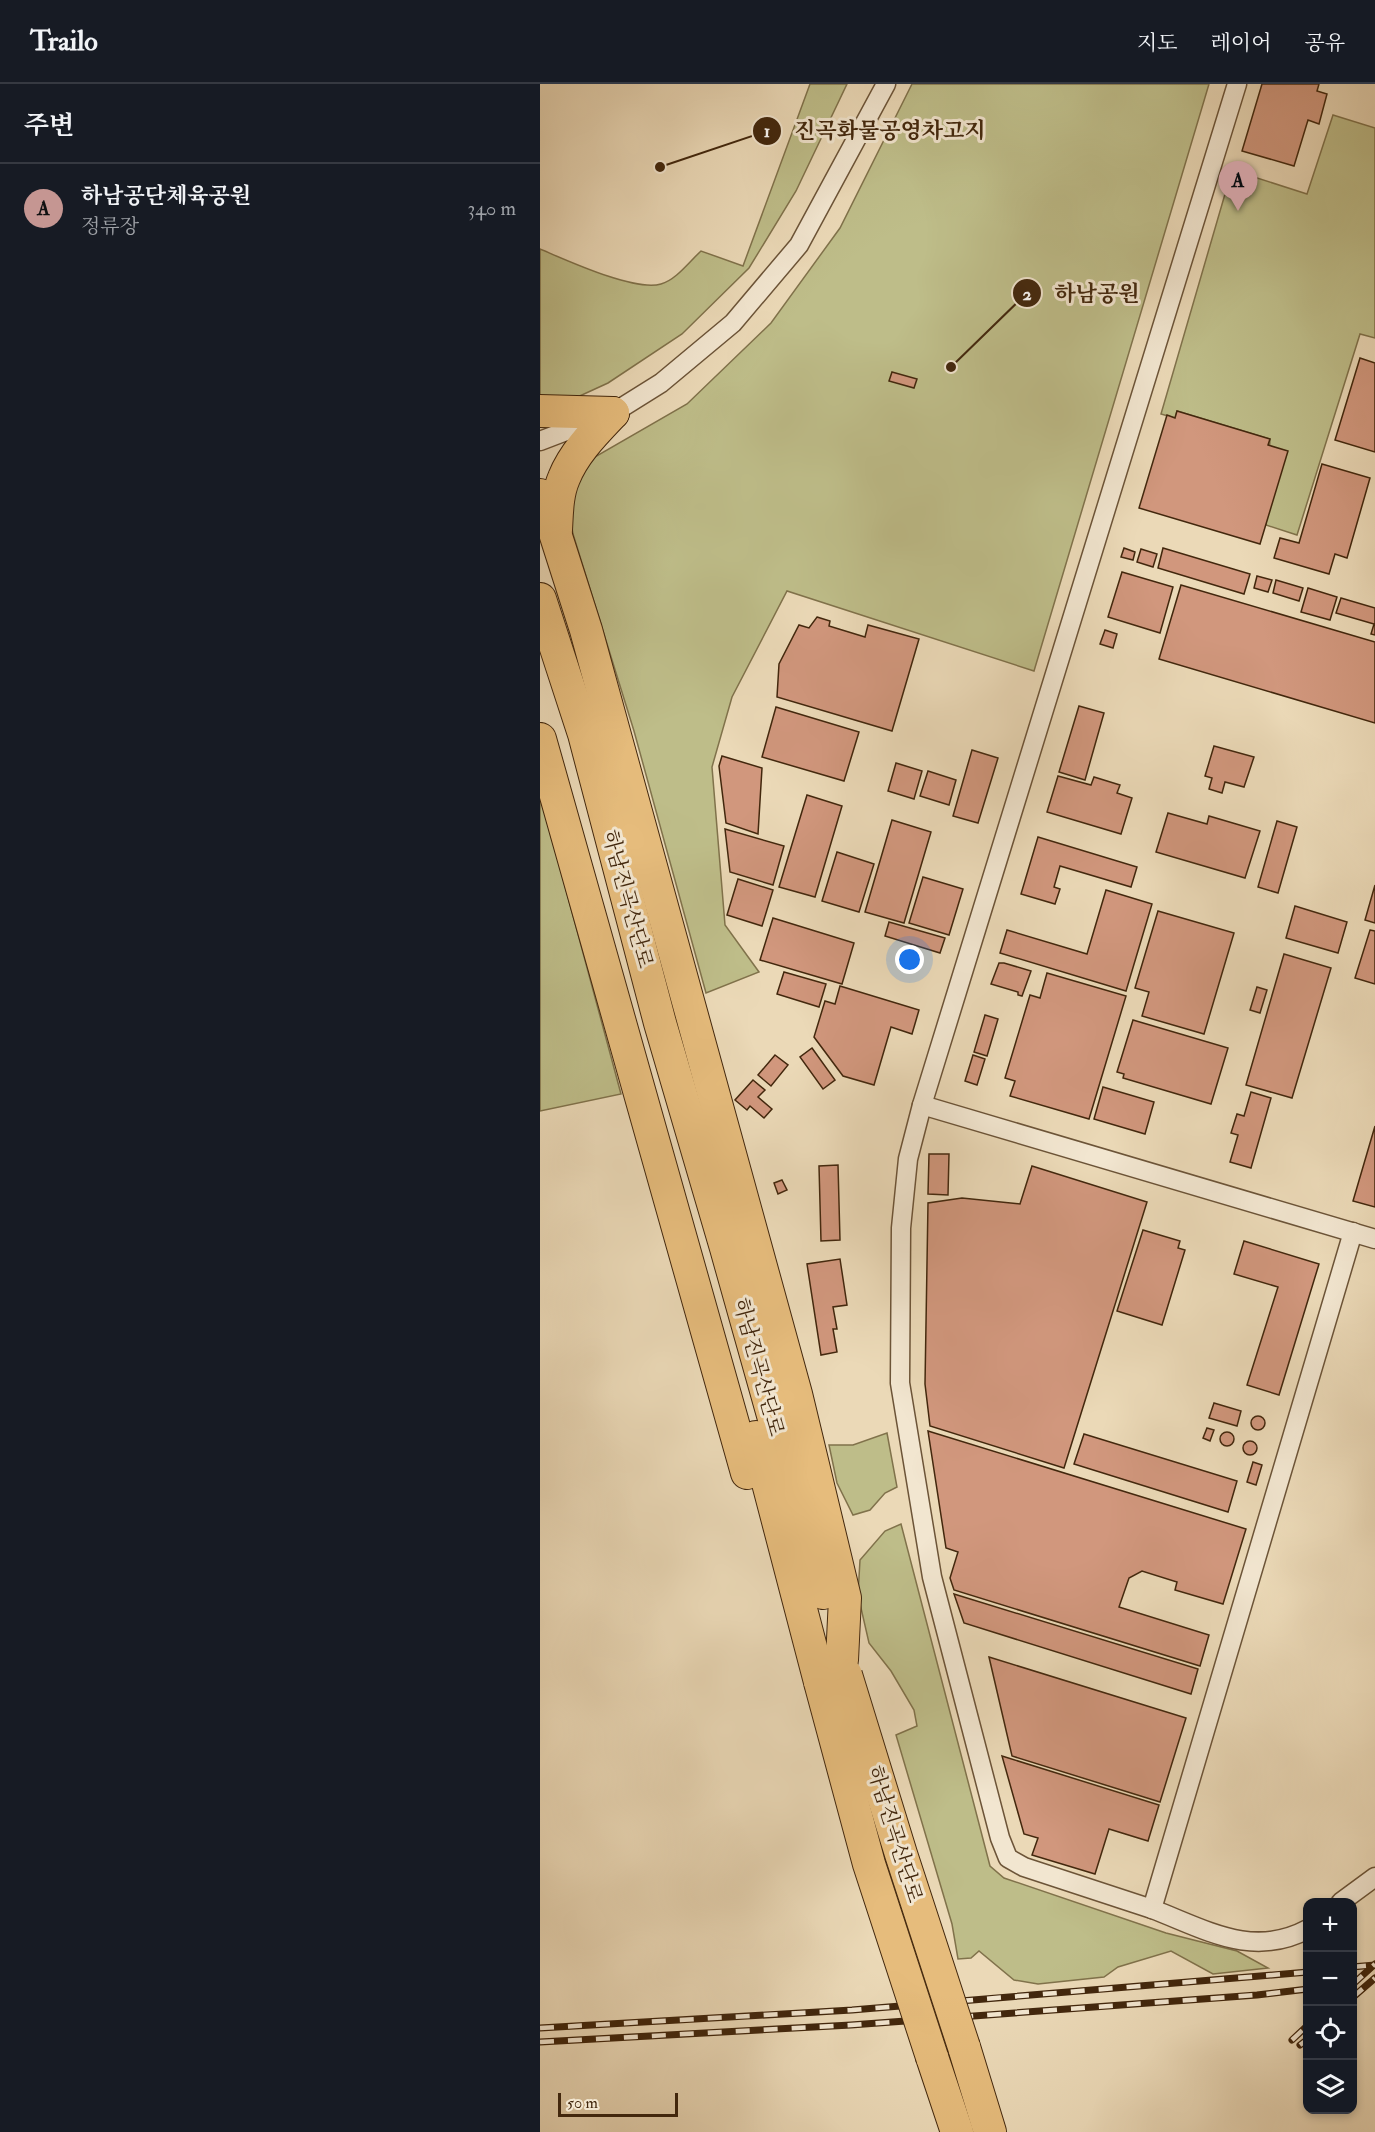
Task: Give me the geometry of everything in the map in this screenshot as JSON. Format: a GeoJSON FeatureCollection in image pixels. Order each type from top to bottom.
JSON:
{"type":"FeatureCollection","features":[{"type":"Feature","properties":{"kind":"highway"},"geometry":{"type":"LineString","coordinates":[[540,411],[572,414],[613,413]]}},
{"type":"Feature","properties":{"kind":"highway"},"geometry":{"type":"LineString","coordinates":[[555,533],[558,498],[564,477],[585,442],[613,413]]}},
{"type":"Feature","properties":{"kind":"highway"},"geometry":{"type":"LineString","coordinates":[[540,495],[555,533],[586,630],[796,1394],[845,1598],[836,1672],[796,1644],[540,738]]}},
{"type":"Feature","properties":{"kind":"highway","name":"하남진곡산단로"},"geometry":{"type":"LineString","coordinates":[[540,599],[584,734],[651,1026],[754,1427],[836,1672],[901,1854],[990,2132]]}},
{"type":"Feature","properties":{"kind":"highway","name":"하남진곡산단로"},"geometry":{"type":"LineString","coordinates":[[540,668],[651,1026]]}},
{"type":"Feature","properties":{"kind":"highway","name":"하남진곡산단로"},"geometry":{"type":"LineString","coordinates":[[836,1672],[869,1864],[957,2132]]}},
{"type":"Feature","properties":{"kind":"street"},"geometry":{"type":"LineString","coordinates":[[540,441],[613,413],[661,383],[733,323],[799,245],[886,84]]}},
{"type":"Feature","properties":{"kind":"street"},"geometry":{"type":"LineString","coordinates":[[1237,84],[922,1105],[908,1159],[901,1228],[900,1383],[932,1577],[1000,1838],[1008,1858],[1024,1868],[1152,1909],[1237,1941],[1269,1942],[1292,1937],[1303,1932]]}},
{"type":"Feature","properties":{"kind":"street"},"geometry":{"type":"LineString","coordinates":[[922,1105],[1375,1239]]}},
{"type":"Feature","properties":{"kind":"street"},"geometry":{"type":"LineString","coordinates":[[1152,1909],[1353,1232]]}},
{"type":"Feature","properties":{"kind":"street"},"geometry":{"type":"LineString","coordinates":[[1346,1898],[1375,1877]]}},
{"type":"Feature","properties":{"kind":"shaded area"},"geometry":{"type":"Polygon","coordinates":[[[810,84],[847,84],[796,191],[749,268],[682,334],[608,383],[571,400],[540,401],[540,249],[600,274],[649,285],[661,284],[672,279],[701,251],[743,266],[810,84]]]}},
{"type":"Feature","properties":{"kind":"shaded area"},"geometry":{"type":"Polygon","coordinates":[[[912,84],[1209,84],[1034,671],[787,591],[732,697],[712,767],[725,925],[759,972],[706,993],[634,731],[573,534],[568,504],[576,478],[593,458],[687,404],[771,323],[840,228],[912,84]]]}},
{"type":"Feature","properties":{"kind":"shaded area"},"geometry":{"type":"Polygon","coordinates":[[[1333,115],[1375,128],[1375,338],[1360,334],[1297,535],[1266,525],[1270,439],[1177,411],[1175,418],[1161,414],[1232,170],[1307,194],[1333,115]]]}},
{"type":"Feature","properties":{"kind":"shaded area"},"geometry":{"type":"Polygon","coordinates":[[[540,793],[621,1094],[540,1111],[540,793]]]}},
{"type":"Feature","properties":{"kind":"shaded area"},"geometry":{"type":"Polygon","coordinates":[[[887,1433],[897,1487],[885,1493],[870,1510],[853,1515],[837,1483],[829,1445],[853,1445],[887,1433]]]}},
{"type":"Feature","properties":{"kind":"shaded area"},"geometry":{"type":"Polygon","coordinates":[[[901,1524],[990,1866],[1004,1878],[1166,1933],[1237,1951],[1268,1968],[1213,1974],[1171,1951],[1118,1967],[1104,1977],[1038,1984],[1014,1980],[979,1951],[971,1958],[958,1959],[952,1924],[896,1735],[917,1726],[914,1710],[891,1671],[869,1643],[858,1595],[860,1560],[885,1531],[901,1524]]]}},
{"type":"Feature","properties":{"kind":"building"},"geometry":{"type":"Polygon","coordinates":[[[1262,84],[1319,84],[1317,91],[1327,94],[1319,124],[1308,120],[1294,166],[1242,151],[1262,84]]]}},
{"type":"Feature","properties":{"kind":"building"},"geometry":{"type":"Polygon","coordinates":[[[1360,358],[1375,363],[1375,452],[1335,440],[1360,358]]]}},
{"type":"Feature","properties":{"kind":"building"},"geometry":{"type":"Polygon","coordinates":[[[892,372],[917,379],[914,388],[889,381],[892,372]]]}},
{"type":"Feature","properties":{"kind":"building"},"geometry":{"type":"Polygon","coordinates":[[[1177,411],[1270,439],[1268,445],[1288,451],[1260,544],[1139,508],[1167,415],[1175,418],[1177,411]]]}},
{"type":"Feature","properties":{"kind":"building"},"geometry":{"type":"Polygon","coordinates":[[[1322,464],[1370,478],[1347,558],[1335,554],[1329,574],[1274,558],[1280,538],[1299,543],[1322,464]]]}},
{"type":"Feature","properties":{"kind":"building"},"geometry":{"type":"Polygon","coordinates":[[[1124,548],[1135,552],[1133,560],[1121,557],[1124,548]]]}},
{"type":"Feature","properties":{"kind":"building"},"geometry":{"type":"Polygon","coordinates":[[[1163,548],[1250,574],[1244,594],[1158,568],[1163,548]]]}},
{"type":"Feature","properties":{"kind":"building"},"geometry":{"type":"Polygon","coordinates":[[[1141,549],[1157,554],[1153,567],[1137,562],[1141,549]]]}},
{"type":"Feature","properties":{"kind":"building"},"geometry":{"type":"Polygon","coordinates":[[[1122,572],[1173,587],[1160,633],[1108,617],[1122,572]]]}},
{"type":"Feature","properties":{"kind":"building"},"geometry":{"type":"Polygon","coordinates":[[[1257,576],[1272,580],[1268,592],[1254,588],[1257,576]]]}},
{"type":"Feature","properties":{"kind":"building"},"geometry":{"type":"Polygon","coordinates":[[[1276,580],[1303,588],[1299,601],[1273,593],[1276,580]]]}},
{"type":"Feature","properties":{"kind":"building"},"geometry":{"type":"Polygon","coordinates":[[[1181,585],[1375,642],[1375,723],[1159,659],[1181,585]]]}},
{"type":"Feature","properties":{"kind":"building"},"geometry":{"type":"Polygon","coordinates":[[[1308,588],[1337,597],[1330,620],[1301,612],[1308,588]]]}},
{"type":"Feature","properties":{"kind":"building"},"geometry":{"type":"Polygon","coordinates":[[[1341,598],[1375,608],[1375,635],[1371,634],[1374,624],[1336,613],[1341,598]]]}},
{"type":"Feature","properties":{"kind":"building"},"geometry":{"type":"Polygon","coordinates":[[[817,617],[830,621],[829,626],[865,637],[868,625],[919,639],[892,731],[777,697],[779,664],[799,625],[809,628],[817,617]]]}},
{"type":"Feature","properties":{"kind":"building"},"geometry":{"type":"Polygon","coordinates":[[[1105,630],[1117,634],[1113,648],[1100,644],[1105,630]]]}},
{"type":"Feature","properties":{"kind":"building"},"geometry":{"type":"Polygon","coordinates":[[[1079,706],[1104,713],[1085,780],[1059,772],[1079,706]]]}},
{"type":"Feature","properties":{"kind":"building"},"geometry":{"type":"Polygon","coordinates":[[[776,707],[859,732],[844,781],[762,757],[776,707]]]}},
{"type":"Feature","properties":{"kind":"building"},"geometry":{"type":"Polygon","coordinates":[[[1214,746],[1254,757],[1244,787],[1225,782],[1222,793],[1209,789],[1212,778],[1205,776],[1214,746]]]}},
{"type":"Feature","properties":{"kind":"building"},"geometry":{"type":"Polygon","coordinates":[[[972,750],[998,758],[978,823],[953,816],[972,750]]]}},
{"type":"Feature","properties":{"kind":"building"},"geometry":{"type":"Polygon","coordinates":[[[722,756],[762,768],[758,834],[726,823],[719,766],[722,756]]]}},
{"type":"Feature","properties":{"kind":"building"},"geometry":{"type":"Polygon","coordinates":[[[896,763],[922,771],[914,799],[888,791],[896,763]]]}},
{"type":"Feature","properties":{"kind":"building"},"geometry":{"type":"Polygon","coordinates":[[[928,771],[956,780],[949,805],[920,796],[928,771]]]}},
{"type":"Feature","properties":{"kind":"building"},"geometry":{"type":"Polygon","coordinates":[[[1058,776],[1091,785],[1094,777],[1120,785],[1117,793],[1132,798],[1121,834],[1047,812],[1058,776]]]}},
{"type":"Feature","properties":{"kind":"building"},"geometry":{"type":"Polygon","coordinates":[[[807,795],[842,806],[815,897],[779,887],[807,795]]]}},
{"type":"Feature","properties":{"kind":"building"},"geometry":{"type":"Polygon","coordinates":[[[1168,813],[1207,824],[1209,816],[1260,831],[1245,878],[1156,852],[1168,813]]]}},
{"type":"Feature","properties":{"kind":"building"},"geometry":{"type":"Polygon","coordinates":[[[892,820],[931,832],[904,923],[865,912],[892,820]]]}},
{"type":"Feature","properties":{"kind":"building"},"geometry":{"type":"Polygon","coordinates":[[[1277,821],[1297,827],[1278,893],[1258,887],[1277,821]]]}},
{"type":"Feature","properties":{"kind":"building"},"geometry":{"type":"Polygon","coordinates":[[[725,829],[784,846],[773,885],[730,872],[725,829]]]}},
{"type":"Feature","properties":{"kind":"building"},"geometry":{"type":"Polygon","coordinates":[[[1038,837],[1137,867],[1131,887],[1060,866],[1054,887],[1060,889],[1055,904],[1021,894],[1038,837]]]}},
{"type":"Feature","properties":{"kind":"building"},"geometry":{"type":"Polygon","coordinates":[[[837,852],[874,864],[859,912],[822,901],[837,852]]]}},
{"type":"Feature","properties":{"kind":"building"},"geometry":{"type":"Polygon","coordinates":[[[923,877],[963,889],[949,935],[909,923],[923,877]]]}},
{"type":"Feature","properties":{"kind":"building"},"geometry":{"type":"Polygon","coordinates":[[[738,879],[773,890],[762,926],[727,915],[738,879]]]}},
{"type":"Feature","properties":{"kind":"building"},"geometry":{"type":"Polygon","coordinates":[[[1375,885],[1375,923],[1365,920],[1375,885]]]}},
{"type":"Feature","properties":{"kind":"building"},"geometry":{"type":"Polygon","coordinates":[[[1106,890],[1152,904],[1126,991],[1000,953],[1007,930],[1087,954],[1106,890]]]}},
{"type":"Feature","properties":{"kind":"building"},"geometry":{"type":"Polygon","coordinates":[[[1295,906],[1347,922],[1338,953],[1286,938],[1295,906]]]}},
{"type":"Feature","properties":{"kind":"building"},"geometry":{"type":"Polygon","coordinates":[[[1158,911],[1234,933],[1204,1034],[1142,1016],[1149,992],[1135,988],[1158,911]]]}},
{"type":"Feature","properties":{"kind":"building"},"geometry":{"type":"Polygon","coordinates":[[[773,918],[854,943],[842,984],[760,960],[773,918]]]}},
{"type":"Feature","properties":{"kind":"building"},"geometry":{"type":"Polygon","coordinates":[[[889,922],[945,938],[940,953],[885,936],[889,922]]]}},
{"type":"Feature","properties":{"kind":"building"},"geometry":{"type":"Polygon","coordinates":[[[1370,930],[1375,931],[1375,984],[1355,978],[1370,930]]]}},
{"type":"Feature","properties":{"kind":"building"},"geometry":{"type":"Polygon","coordinates":[[[1284,954],[1331,968],[1292,1098],[1246,1085],[1284,954]]]}},
{"type":"Feature","properties":{"kind":"building"},"geometry":{"type":"Polygon","coordinates":[[[999,963],[1031,971],[1022,996],[1018,995],[1018,992],[991,984],[999,963]]]}},
{"type":"Feature","properties":{"kind":"building"},"geometry":{"type":"Polygon","coordinates":[[[784,972],[826,984],[819,1007],[777,994],[784,972]]]}},
{"type":"Feature","properties":{"kind":"building"},"geometry":{"type":"Polygon","coordinates":[[[1047,973],[1126,996],[1089,1119],[1010,1096],[1015,1081],[1005,1078],[1030,995],[1040,998],[1047,973]]]}},
{"type":"Feature","properties":{"kind":"building"},"geometry":{"type":"Polygon","coordinates":[[[840,986],[919,1010],[912,1034],[891,1027],[874,1085],[843,1076],[814,1037],[825,1001],[835,1004],[840,986]]]}},
{"type":"Feature","properties":{"kind":"building"},"geometry":{"type":"Polygon","coordinates":[[[1257,987],[1267,990],[1260,1013],[1250,1010],[1257,987]]]}},
{"type":"Feature","properties":{"kind":"building"},"geometry":{"type":"Polygon","coordinates":[[[985,1015],[998,1019],[987,1056],[974,1052],[985,1015]]]}},
{"type":"Feature","properties":{"kind":"building"},"geometry":{"type":"Polygon","coordinates":[[[1133,1020],[1228,1048],[1211,1104],[1123,1078],[1124,1074],[1117,1072],[1133,1020]]]}},
{"type":"Feature","properties":{"kind":"building"},"geometry":{"type":"Polygon","coordinates":[[[812,1048],[835,1080],[823,1089],[800,1057],[812,1048]]]}},
{"type":"Feature","properties":{"kind":"building"},"geometry":{"type":"Polygon","coordinates":[[[775,1055],[788,1065],[771,1086],[758,1075],[775,1055]]]}},
{"type":"Feature","properties":{"kind":"building"},"geometry":{"type":"Polygon","coordinates":[[[973,1055],[985,1059],[977,1085],[965,1081],[973,1055]]]}},
{"type":"Feature","properties":{"kind":"building"},"geometry":{"type":"Polygon","coordinates":[[[753,1080],[765,1090],[758,1097],[772,1109],[764,1118],[750,1106],[747,1110],[735,1100],[753,1080]]]}},
{"type":"Feature","properties":{"kind":"building"},"geometry":{"type":"Polygon","coordinates":[[[1103,1087],[1154,1102],[1145,1134],[1094,1119],[1103,1087]]]}},
{"type":"Feature","properties":{"kind":"building"},"geometry":{"type":"Polygon","coordinates":[[[1251,1092],[1271,1098],[1251,1168],[1230,1162],[1238,1135],[1231,1133],[1237,1114],[1244,1116],[1251,1092]]]}},
{"type":"Feature","properties":{"kind":"building"},"geometry":{"type":"Polygon","coordinates":[[[1375,1126],[1375,1207],[1353,1201],[1375,1126]]]}},
{"type":"Feature","properties":{"kind":"building"},"geometry":{"type":"Polygon","coordinates":[[[929,1154],[949,1154],[948,1195],[928,1194],[929,1154]]]}},
{"type":"Feature","properties":{"kind":"building"},"geometry":{"type":"Polygon","coordinates":[[[838,1165],[840,1240],[821,1241],[819,1166],[838,1165]]]}},
{"type":"Feature","properties":{"kind":"building"},"geometry":{"type":"Polygon","coordinates":[[[1032,1166],[1147,1202],[1064,1468],[930,1426],[925,1384],[928,1203],[962,1198],[1020,1204],[1032,1166]]]}},
{"type":"Feature","properties":{"kind":"building"},"geometry":{"type":"Polygon","coordinates":[[[782,1180],[787,1190],[778,1194],[774,1183],[782,1180]]]}},
{"type":"Feature","properties":{"kind":"building"},"geometry":{"type":"Polygon","coordinates":[[[1143,1230],[1180,1241],[1178,1248],[1185,1250],[1162,1325],[1117,1311],[1143,1230]]]}},
{"type":"Feature","properties":{"kind":"building"},"geometry":{"type":"Polygon","coordinates":[[[1244,1241],[1319,1264],[1279,1395],[1247,1385],[1278,1287],[1234,1274],[1244,1241]]]}},
{"type":"Feature","properties":{"kind":"building"},"geometry":{"type":"Polygon","coordinates":[[[840,1259],[847,1305],[833,1307],[837,1329],[833,1329],[837,1352],[821,1355],[807,1264],[840,1259]]]}},
{"type":"Feature","properties":{"kind":"building"},"geometry":{"type":"Polygon","coordinates":[[[1214,1403],[1241,1411],[1237,1426],[1209,1418],[1214,1403]]]}},
{"type":"Feature","properties":{"kind":"building"},"geometry":{"type":"Polygon","coordinates":[[[1255,1416],[1261,1416],[1265,1423],[1261,1430],[1255,1430],[1251,1426],[1251,1420],[1255,1416]]]}},
{"type":"Feature","properties":{"kind":"building"},"geometry":{"type":"Polygon","coordinates":[[[1207,1428],[1214,1430],[1210,1441],[1203,1438],[1207,1428]]]}},
{"type":"Feature","properties":{"kind":"building"},"geometry":{"type":"Polygon","coordinates":[[[928,1431],[1246,1529],[1223,1604],[1175,1590],[1177,1582],[1142,1571],[1129,1578],[1119,1607],[1209,1635],[1200,1666],[954,1590],[950,1578],[958,1552],[946,1548],[928,1431]]]}},
{"type":"Feature","properties":{"kind":"building"},"geometry":{"type":"Polygon","coordinates":[[[1224,1432],[1230,1432],[1234,1439],[1230,1446],[1224,1446],[1220,1442],[1220,1436],[1224,1432]]]}},
{"type":"Feature","properties":{"kind":"building"},"geometry":{"type":"Polygon","coordinates":[[[1084,1434],[1237,1481],[1228,1512],[1074,1464],[1084,1434]]]}},
{"type":"Feature","properties":{"kind":"building"},"geometry":{"type":"Polygon","coordinates":[[[1247,1441],[1253,1441],[1257,1448],[1253,1455],[1247,1455],[1243,1451],[1243,1445],[1247,1441]]]}},
{"type":"Feature","properties":{"kind":"building"},"geometry":{"type":"Polygon","coordinates":[[[1253,1462],[1262,1465],[1256,1485],[1247,1482],[1253,1462]]]}},
{"type":"Feature","properties":{"kind":"building"},"geometry":{"type":"Polygon","coordinates":[[[954,1594],[1198,1669],[1191,1694],[964,1623],[954,1594]]]}},
{"type":"Feature","properties":{"kind":"building"},"geometry":{"type":"Polygon","coordinates":[[[989,1657],[1186,1718],[1160,1802],[1012,1756],[989,1657]]]}},
{"type":"Feature","properties":{"kind":"building"},"geometry":{"type":"Polygon","coordinates":[[[1002,1756],[1159,1805],[1148,1841],[1109,1829],[1095,1874],[1032,1855],[1038,1838],[1024,1834],[1002,1756]]]}},
{"type":"Feature","properties":{"kind":"railway"},"geometry":{"type":"LineString","coordinates":[[1357,1980],[1375,1964]]}},
{"type":"Feature","properties":{"kind":"railway"},"geometry":{"type":"LineString","coordinates":[[1357,1967],[1375,1965]]}},
{"type":"Feature","properties":{"kind":"railway"},"geometry":{"type":"LineString","coordinates":[[540,2028],[852,2010],[1303,1972]]}},
{"type":"Feature","properties":{"kind":"railway"},"geometry":{"type":"LineString","coordinates":[[1357,1994],[1375,1978]]}},
{"type":"Feature","properties":{"kind":"railway"},"geometry":{"type":"LineString","coordinates":[[540,2042],[851,2025],[1257,1995],[1303,1990]]}},
{"type":"Feature","properties":{"kind":"railway"},"geometry":{"type":"LineString","coordinates":[[1292,2040],[1303,2030]]}},
{"type":"Feature","properties":{"kind":"place","name":"진곡화물공영차고지"},"geometry":{"type":"Point","coordinates":[660,167]}},
{"type":"Feature","properties":{"kind":"place","name":"하남공단체육공원"},"geometry":{"type":"Point","coordinates":[1238,211]}},
{"type":"Feature","properties":{"kind":"place","name":"하남공원"},"geometry":{"type":"Point","coordinates":[951,367]}}]}
